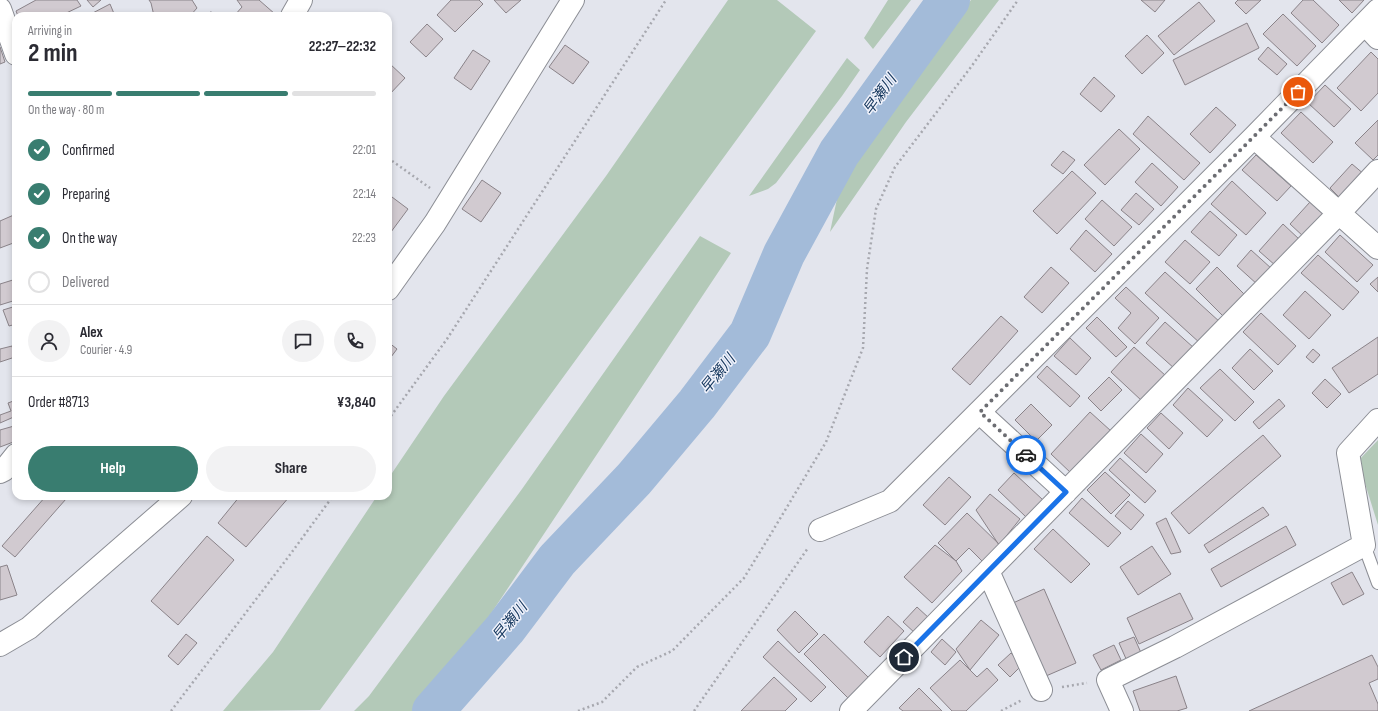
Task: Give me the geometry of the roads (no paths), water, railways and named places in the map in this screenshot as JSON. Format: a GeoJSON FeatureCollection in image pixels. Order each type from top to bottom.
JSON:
{"type":"FeatureCollection","features":[{"type":"Feature","properties":{"kind":"street"},"geometry":{"type":"LineString","coordinates":[[294,12],[301,0]]}},
{"type":"Feature","properties":{"kind":"street"},"geometry":{"type":"LineString","coordinates":[[392,283],[435,223],[573,0]]}},
{"type":"Feature","properties":{"kind":"street"},"geometry":{"type":"LineString","coordinates":[[0,9],[12,43]]}},
{"type":"Feature","properties":{"kind":"street"},"geometry":{"type":"LineString","coordinates":[[820,530],[890,501],[1254,137],[1374,24]]}},
{"type":"Feature","properties":{"kind":"street"},"geometry":{"type":"LineString","coordinates":[[1254,137],[1378,248]]}},
{"type":"Feature","properties":{"kind":"street"},"geometry":{"type":"LineString","coordinates":[[851,711],[1339,213],[1378,171]]}},
{"type":"Feature","properties":{"kind":"street"},"geometry":{"type":"LineString","coordinates":[[980,412],[1066,492]]}},
{"type":"Feature","properties":{"kind":"street"},"geometry":{"type":"LineString","coordinates":[[1122,711],[1108,680],[1175,647],[1364,545],[1348,453],[1378,420]]}},
{"type":"Feature","properties":{"kind":"street"},"geometry":{"type":"LineString","coordinates":[[0,472],[4,470],[12,459]]}},
{"type":"Feature","properties":{"kind":"street"},"geometry":{"type":"LineString","coordinates":[[0,645],[29,628],[177,500]]}},
{"type":"Feature","properties":{"kind":"street"},"geometry":{"type":"LineString","coordinates":[[988,571],[1041,690]]}},
{"type":"Feature","properties":{"kind":"lane"},"geometry":{"type":"LineString","coordinates":[[1364,545],[1378,583]]}},
{"type":"Feature","properties":{"kind":"waterway","name":"早瀬川"},"geometry":{"type":"LineString","coordinates":[[433,711],[505,629],[557,560],[634,479],[697,404],[750,334],[784,254],[839,153],[949,0]]}}]}
